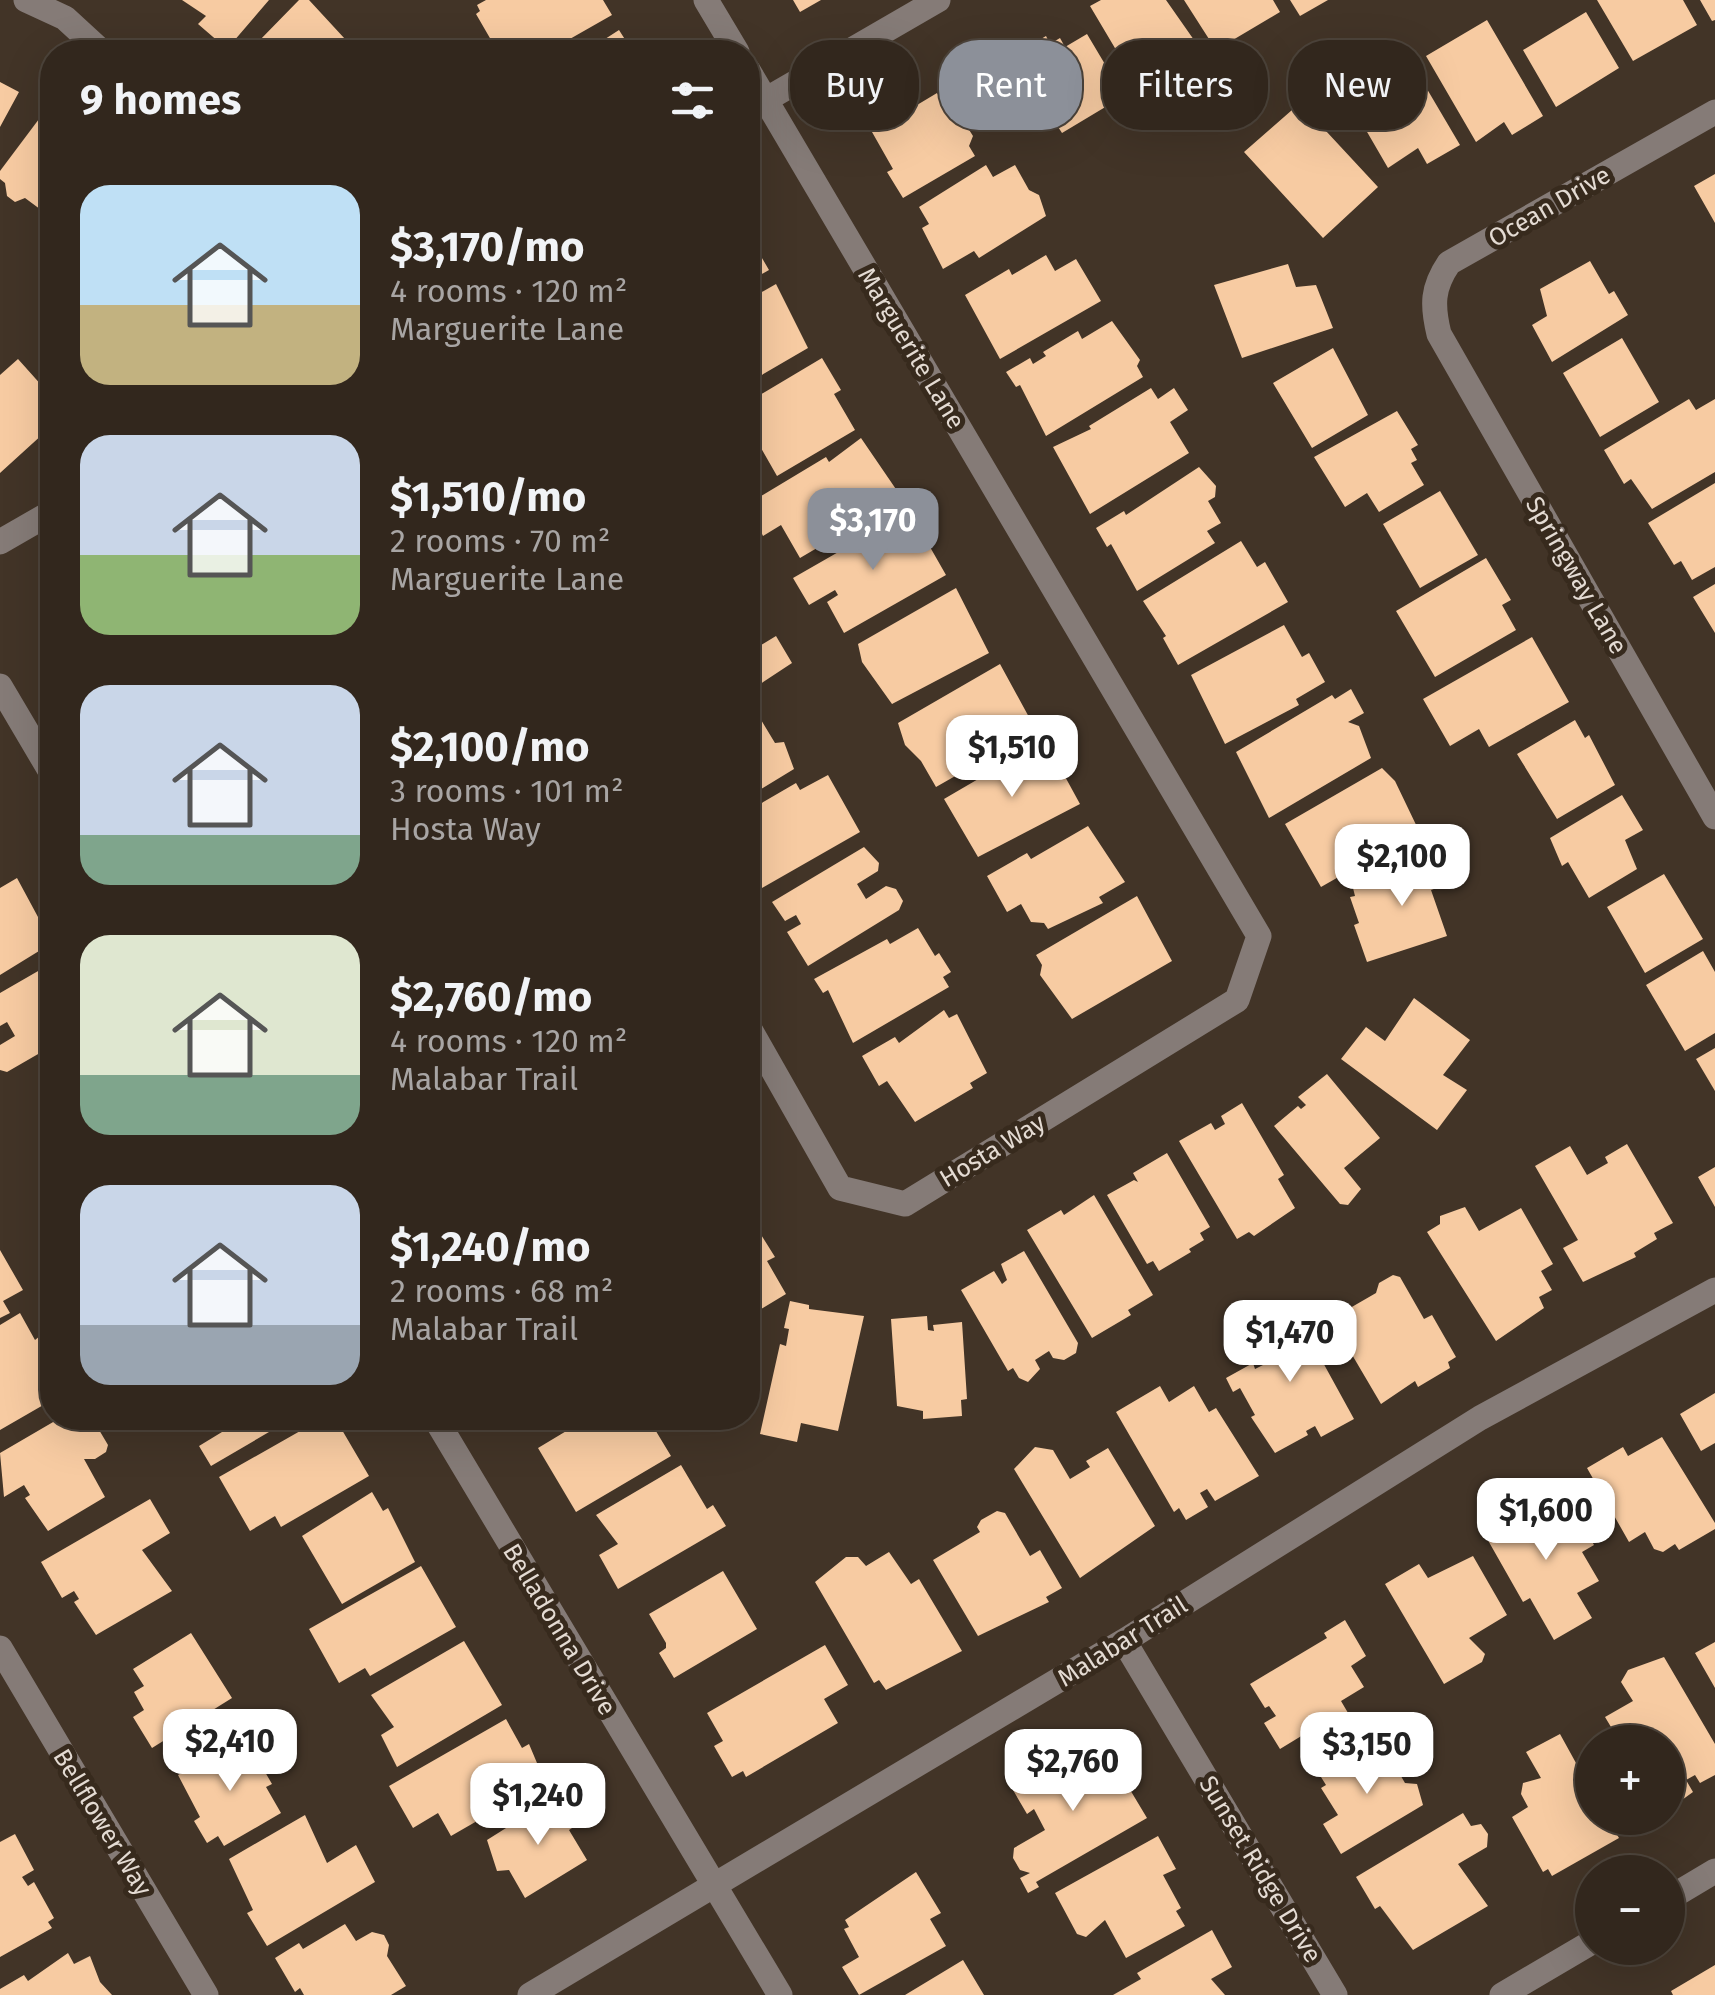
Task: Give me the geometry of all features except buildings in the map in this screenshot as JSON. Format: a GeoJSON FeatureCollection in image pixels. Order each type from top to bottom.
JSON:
{"type":"FeatureCollection","features":[{"type":"Feature","properties":{"kind":"street"},"geometry":{"type":"LineString","coordinates":[[26,0],[66,18],[89,40]]}},
{"type":"Feature","properties":{"kind":"street"},"geometry":{"type":"LineString","coordinates":[[706,0],[730,40]]}},
{"type":"Feature","properties":{"kind":"street"},"geometry":{"type":"LineString","coordinates":[[760,103],[938,0]]}},
{"type":"Feature","properties":{"kind":"street","name":"Marguerite Lane"},"geometry":{"type":"LineString","coordinates":[[760,112],[1259,936]]}},
{"type":"Feature","properties":{"kind":"street","name":"Ocean Drive"},"geometry":{"type":"LineString","coordinates":[[1439,334],[1432,304],[1437,281],[1450,263],[1715,112]]}},
{"type":"Feature","properties":{"kind":"street","name":"Springway Lane"},"geometry":{"type":"LineString","coordinates":[[1439,334],[1715,817]]}},
{"type":"Feature","properties":{"kind":"street"},"geometry":{"type":"LineString","coordinates":[[0,542],[40,519]]}},
{"type":"Feature","properties":{"kind":"street"},"geometry":{"type":"LineString","coordinates":[[0,686],[40,754]]}},
{"type":"Feature","properties":{"kind":"street","name":"Hosta Way"},"geometry":{"type":"LineString","coordinates":[[760,1047],[840,1188],[905,1204],[1237,1000],[1259,936]]}},
{"type":"Feature","properties":{"kind":"street","name":"Malabar Trail"},"geometry":{"type":"LineString","coordinates":[[530,1995],[1124,1641],[1480,1418],[1715,1290]]}},
{"type":"Feature","properties":{"kind":"street","name":"Belladonna Drive"},"geometry":{"type":"LineString","coordinates":[[441,1430],[780,1995]]}},
{"type":"Feature","properties":{"kind":"street","name":"Sunset Ridge Drive"},"geometry":{"type":"LineString","coordinates":[[1124,1641],[1335,1995]]}},
{"type":"Feature","properties":{"kind":"street","name":"Bellflower Way"},"geometry":{"type":"LineString","coordinates":[[0,1648],[206,1995]]}},
{"type":"Feature","properties":{"kind":"street"},"geometry":{"type":"LineString","coordinates":[[1685,1889],[1715,1871]]}},
{"type":"Feature","properties":{"kind":"street"},"geometry":{"type":"LineString","coordinates":[[1502,1995],[1575,1952]]}}]}
